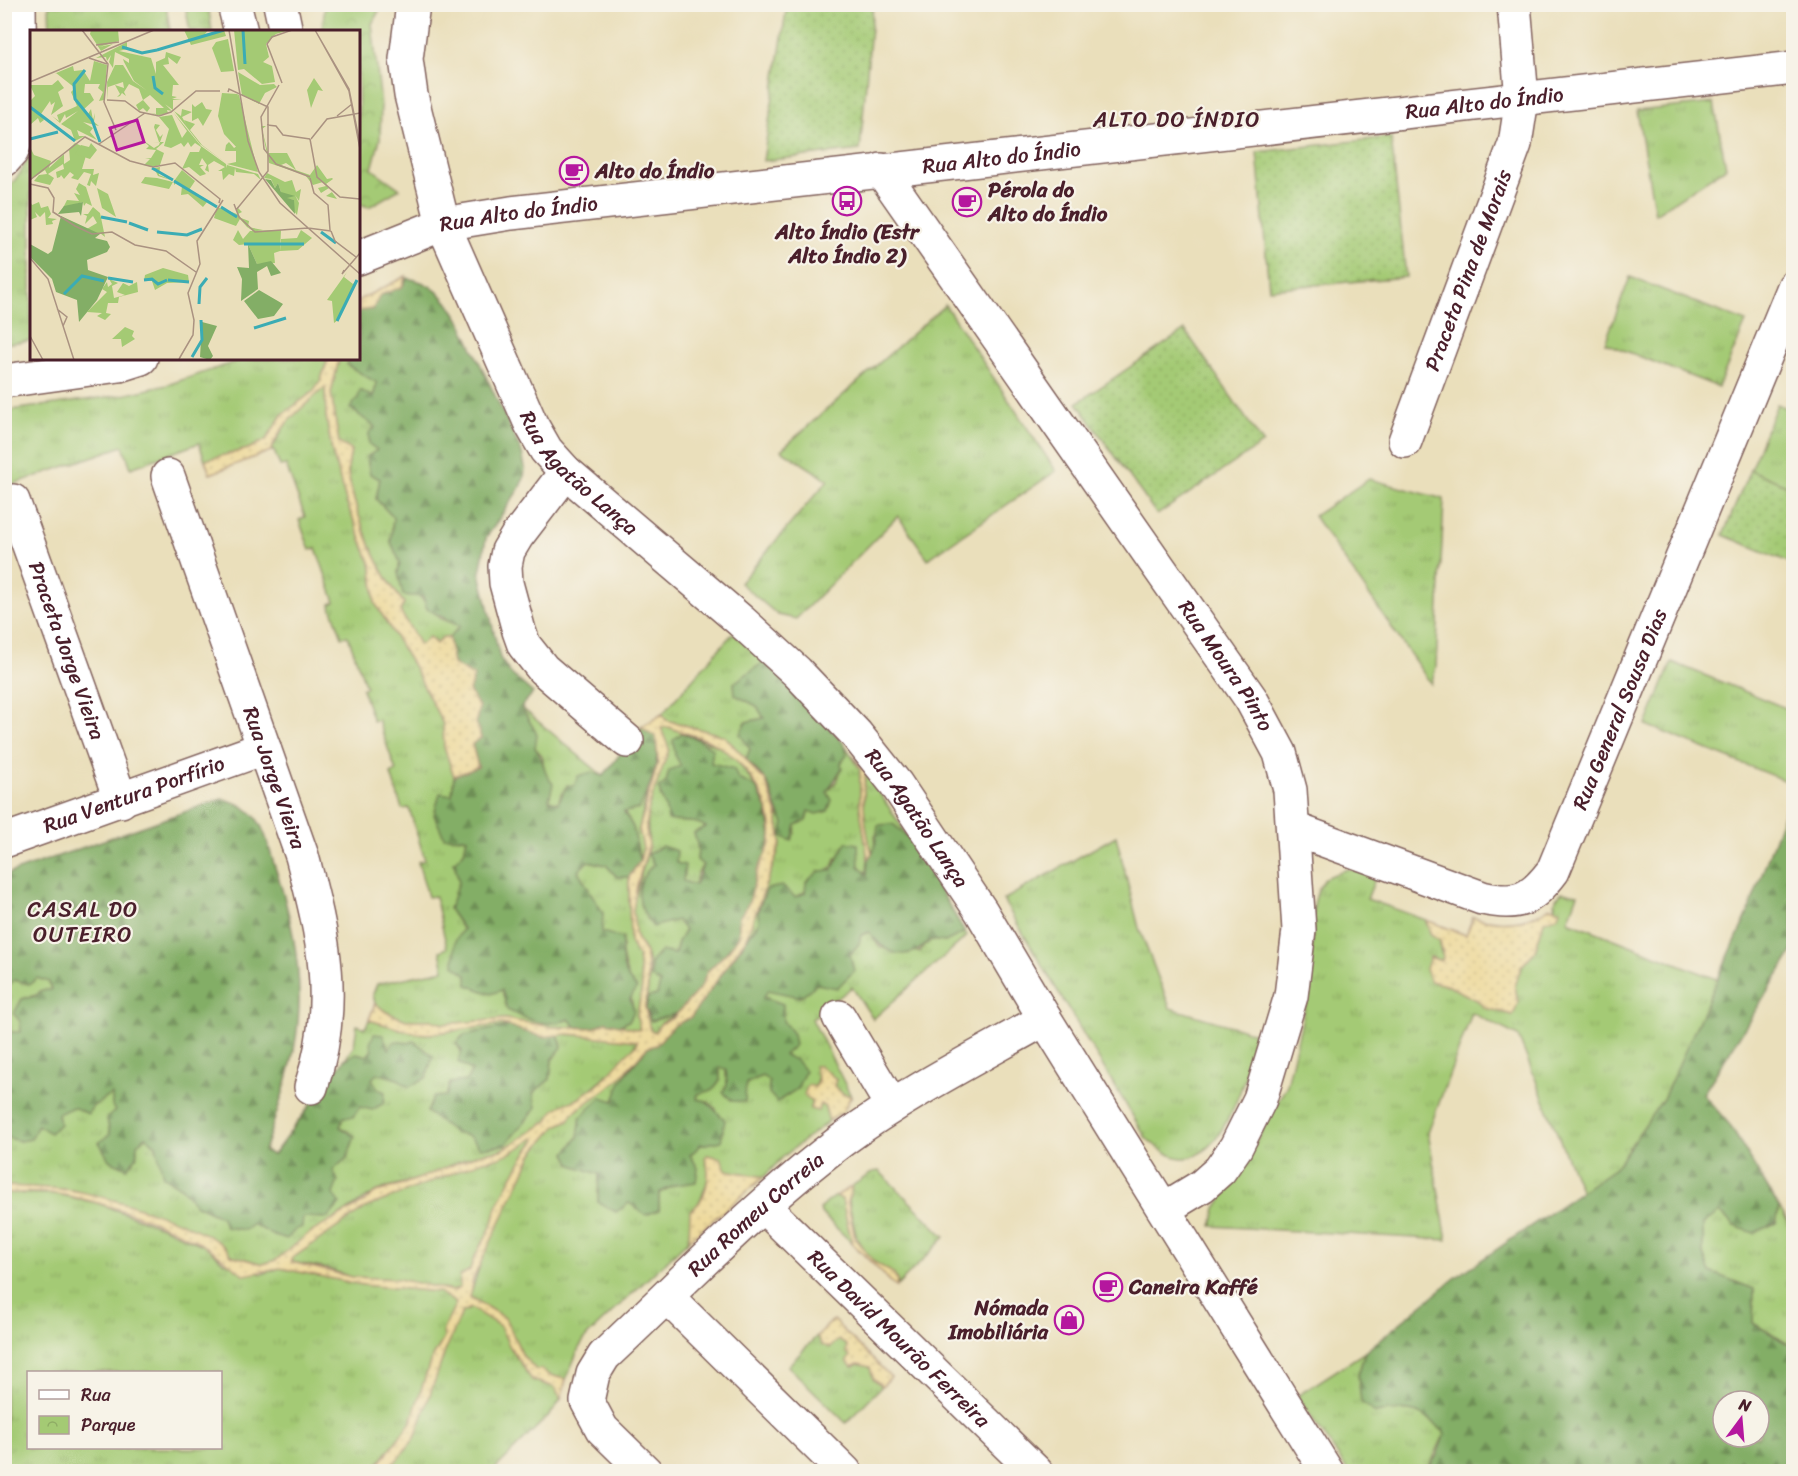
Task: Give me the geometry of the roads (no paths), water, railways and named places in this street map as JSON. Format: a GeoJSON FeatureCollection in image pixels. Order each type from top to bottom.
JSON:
{"type":"FeatureCollection","features":[{"type":"Feature","properties":{"kind":"street"},"geometry":{"type":"LineString","coordinates":[[4,160],[12,151],[20,128],[19,4]]}},
{"type":"Feature","properties":{"kind":"street"},"geometry":{"type":"LineString","coordinates":[[234,4],[240,30]]}},
{"type":"Feature","properties":{"kind":"street"},"geometry":{"type":"LineString","coordinates":[[280,4],[286,30]]}},
{"type":"Feature","properties":{"kind":"street","name":"Rua Agatão Lança"},"geometry":{"type":"LineString","coordinates":[[413,4],[406,59],[411,95],[443,224],[531,424],[546,450],[566,472],[741,621],[797,672],[856,734],[930,830],[1327,1472]]}},
{"type":"Feature","properties":{"kind":"street","name":"Praceta Pina de Morais"},"geometry":{"type":"LineString","coordinates":[[1405,441],[1515,144],[1522,99],[1514,4]]}},
{"type":"Feature","properties":{"kind":"street","name":"Rua Alto do Índio"},"geometry":{"type":"LineString","coordinates":[[360,257],[443,224],[511,213],[1794,68]]}},
{"type":"Feature","properties":{"kind":"street","name":"Rua Moura Pinto"},"geometry":{"type":"LineString","coordinates":[[881,170],[1251,699],[1280,753],[1290,790],[1299,930],[1296,962],[1279,1043],[1260,1099],[1236,1147],[1220,1170],[1202,1186],[1164,1209]]}},
{"type":"Feature","properties":{"kind":"street","name":"Rua General Sousa Dias"},"geometry":{"type":"LineString","coordinates":[[1294,830],[1482,898],[1503,903],[1523,899],[1539,889],[1553,871],[1794,286]]}},
{"type":"Feature","properties":{"kind":"street"},"geometry":{"type":"LineString","coordinates":[[4,381],[119,366],[136,360]]}},
{"type":"Feature","properties":{"kind":"street"},"geometry":{"type":"LineString","coordinates":[[566,472],[508,551],[506,583],[519,632],[532,656],[543,669],[627,741]]}},
{"type":"Feature","properties":{"kind":"street","name":"Rua Jorge Vieira"},"geometry":{"type":"LineString","coordinates":[[168,476],[302,856],[326,966],[327,1015],[319,1063],[311,1087]]}},
{"type":"Feature","properties":{"kind":"street","name":"Praceta Jorge Vieira"},"geometry":{"type":"LineString","coordinates":[[13,501],[121,801]]}},
{"type":"Feature","properties":{"kind":"street","name":"Rua Ventura Porfírio"},"geometry":{"type":"LineString","coordinates":[[4,841],[264,748]]}},
{"type":"Feature","properties":{"kind":"street"},"geometry":{"type":"LineString","coordinates":[[839,1017],[892,1106]]}},
{"type":"Feature","properties":{"kind":"street","name":"Rua Romeu Correia"},"geometry":{"type":"LineString","coordinates":[[646,1472],[602,1429],[587,1401],[593,1374],[604,1356],[801,1173],[892,1106],[1045,1019]]}},
{"type":"Feature","properties":{"kind":"street","name":"Rua David Mourão Ferreira"},"geometry":{"type":"LineString","coordinates":[[763,1206],[1036,1472]]}},
{"type":"Feature","properties":{"kind":"street"},"geometry":{"type":"LineString","coordinates":[[667,1297],[845,1472]]}},
{"type":"Feature","properties":{"kind":"place","name":"Alto do Índio"},"geometry":{"type":"Point","coordinates":[574,171]}},
{"type":"Feature","properties":{"kind":"place","name":"Alto Índio (Estr Alto Índio 2)"},"geometry":{"type":"Point","coordinates":[847,201]}},
{"type":"Feature","properties":{"kind":"place","name":"Pérola do Alto do Índio"},"geometry":{"type":"Point","coordinates":[967,202]}},
{"type":"Feature","properties":{"kind":"place","name":"Caneira Kaffé"},"geometry":{"type":"Point","coordinates":[1108,1287]}},
{"type":"Feature","properties":{"kind":"place","name":"Nómada Imobiliária"},"geometry":{"type":"Point","coordinates":[1069,1320]}},
{"type":"Feature","properties":{"kind":"district","name":"ALTO DO ÍNDIO"},"geometry":{"type":"Point","coordinates":[1177,119]}},
{"type":"Feature","properties":{"kind":"district","name":"CASAL DO OUTEIRO"},"geometry":{"type":"Point","coordinates":[83,922]}}]}
